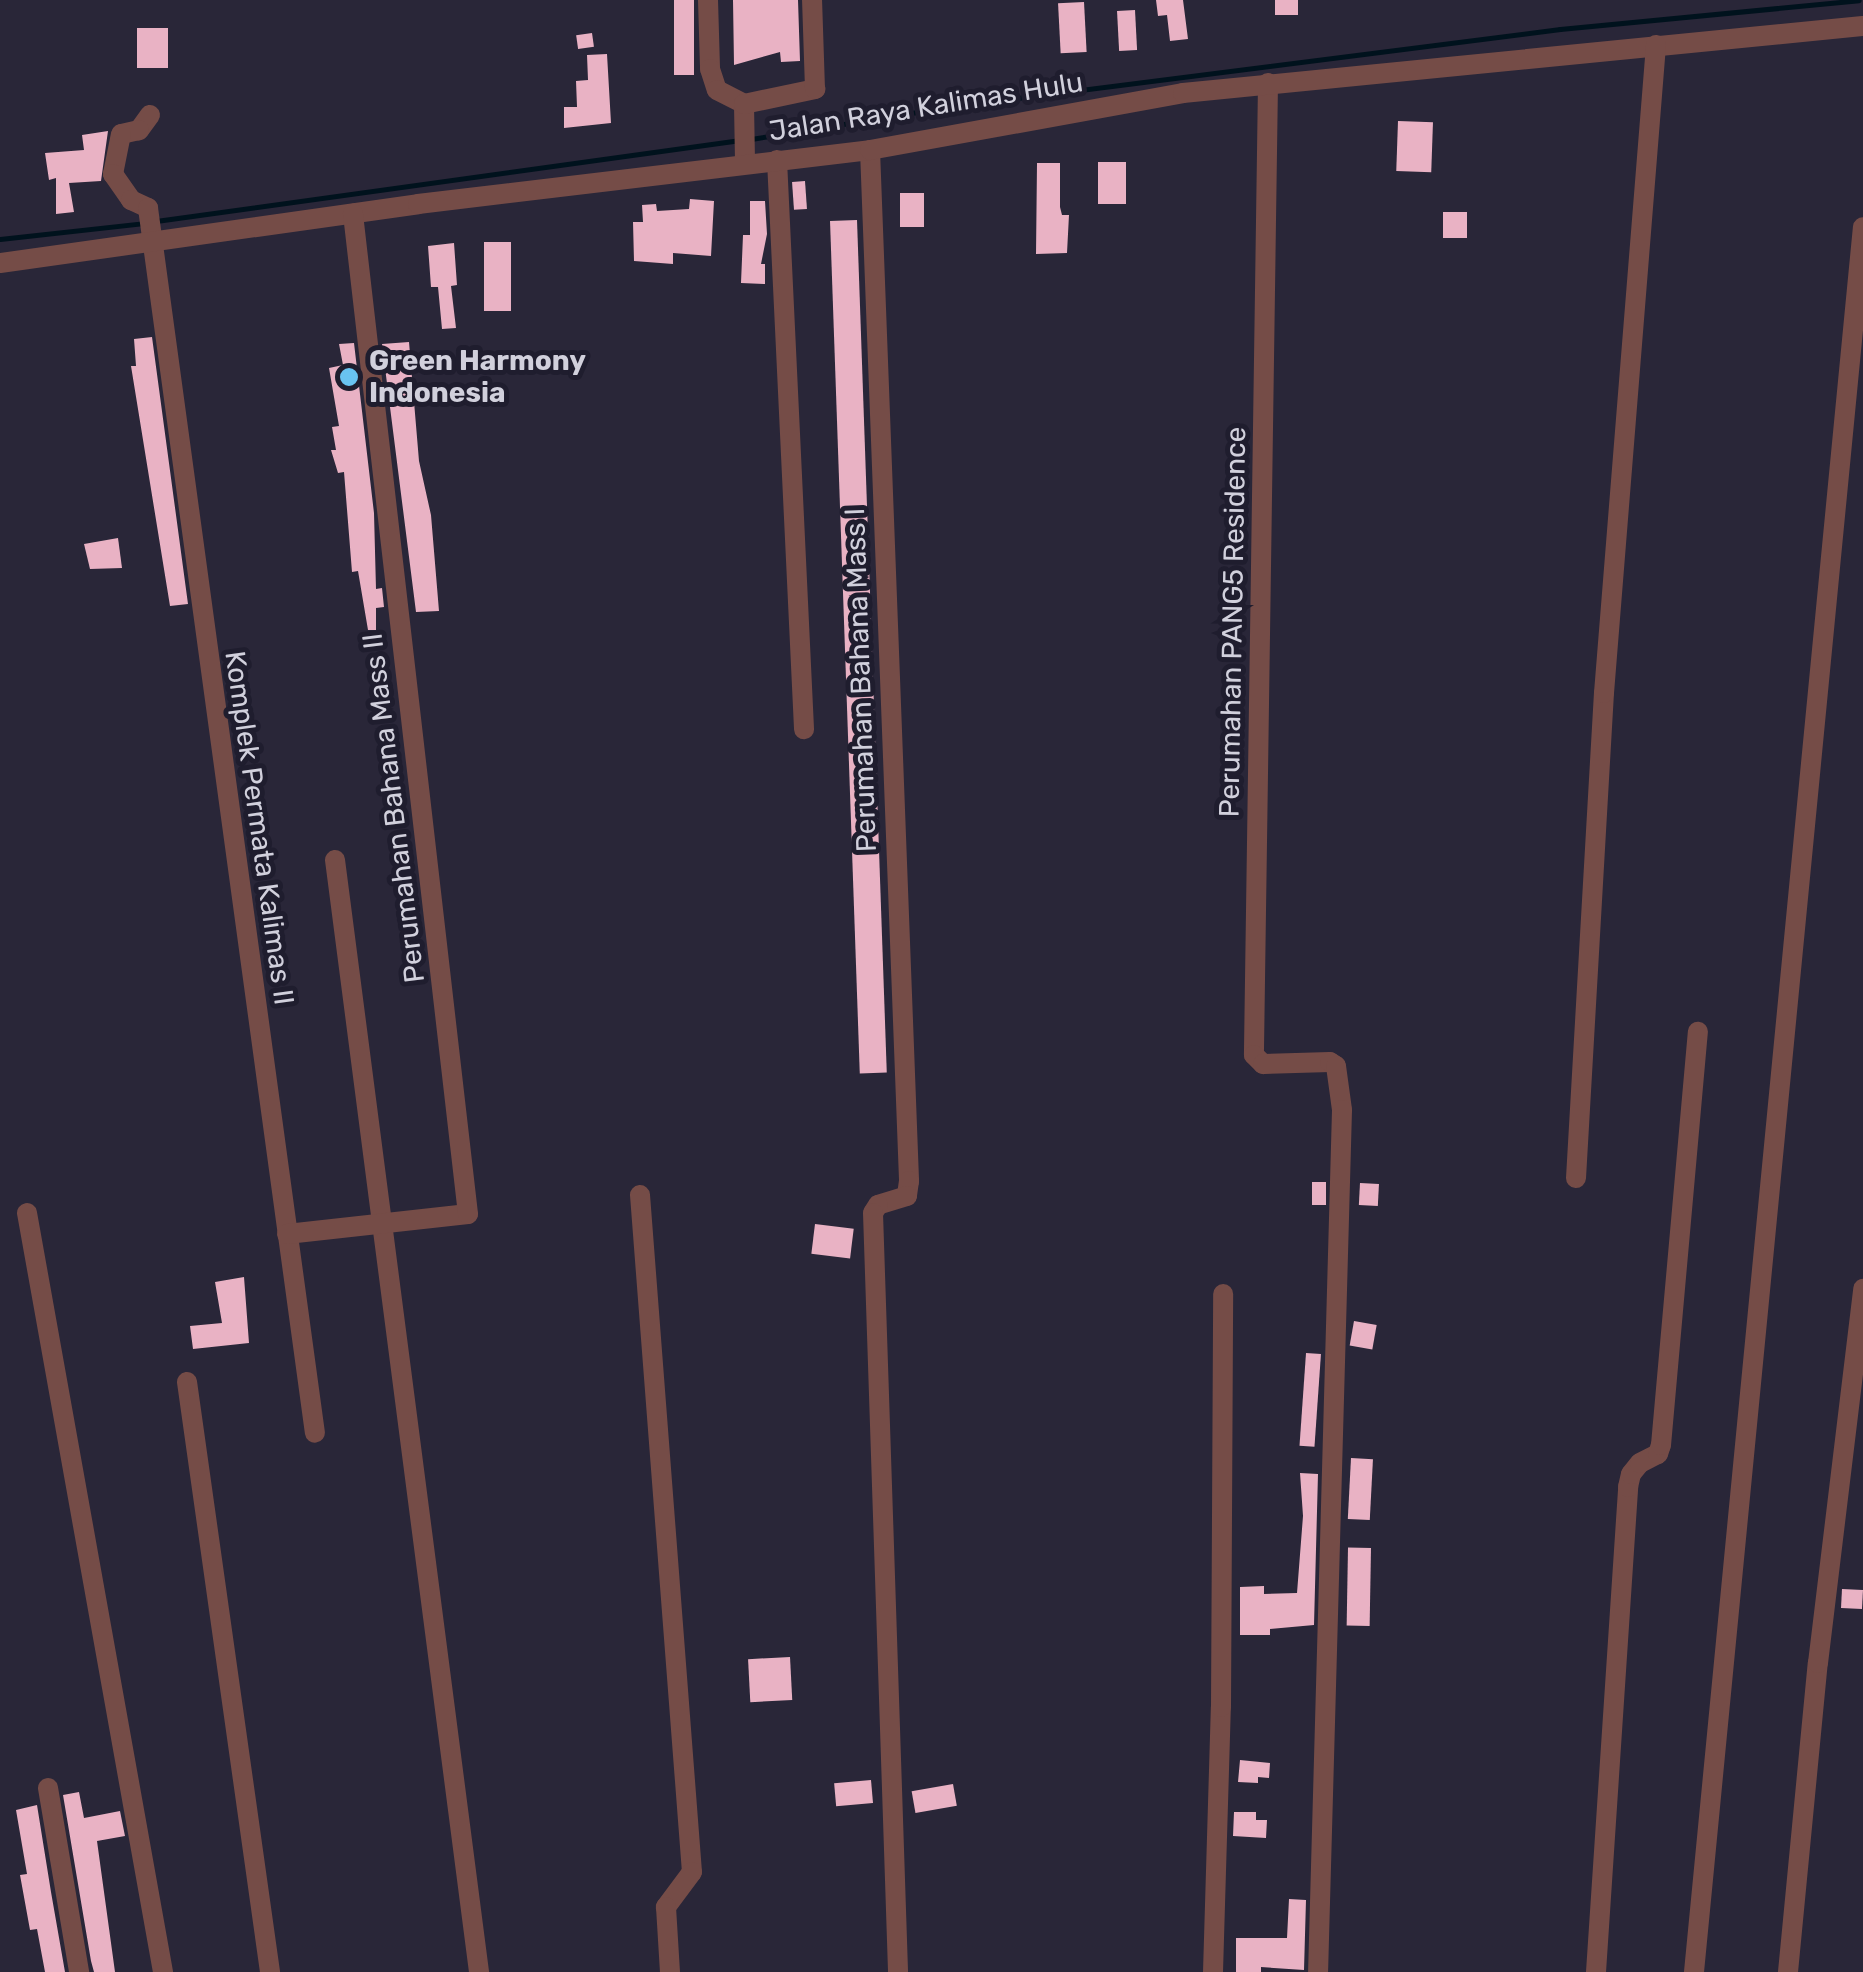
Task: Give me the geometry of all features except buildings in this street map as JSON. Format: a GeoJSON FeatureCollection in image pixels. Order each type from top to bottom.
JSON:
{"type":"FeatureCollection","features":[{"type":"Feature","properties":{"kind":"street"},"geometry":{"type":"LineString","coordinates":[[708,0],[710,69],[716,90],[744,104],[815,89],[812,0]]}},
{"type":"Feature","properties":{"kind":"street","name":"Jalan Raya Kalimas Hulu"},"geometry":{"type":"LineString","coordinates":[[0,263],[150,229],[353,214],[745,148],[777,160],[870,150],[1027,118],[1268,82],[1863,26]]}},
{"type":"Feature","properties":{"kind":"street"},"geometry":{"type":"LineString","coordinates":[[1576,1178],[1604,692],[1656,46]]}},
{"type":"Feature","properties":{"kind":"street","name":"Perumahan PANG5 Residence"},"geometry":{"type":"LineString","coordinates":[[1268,82],[1254,1055],[1262,1064],[1330,1062],[1339,1074],[1336,1084],[1342,1110],[1318,1972]]}},
{"type":"Feature","properties":{"kind":"street"},"geometry":{"type":"LineString","coordinates":[[744,104],[745,148]]}},
{"type":"Feature","properties":{"kind":"street"},"geometry":{"type":"LineString","coordinates":[[150,115],[140,130],[121,134],[113,174],[131,200],[148,208],[150,229]]}},
{"type":"Feature","properties":{"kind":"street","name":"Perumahan Bahana Mass I"},"geometry":{"type":"LineString","coordinates":[[870,150],[909,1181],[908,1194],[898,1202],[878,1205],[873,1213],[898,1972]]}},
{"type":"Feature","properties":{"kind":"street"},"geometry":{"type":"LineString","coordinates":[[777,160],[804,729]]}},
{"type":"Feature","properties":{"kind":"street","name":"Perumahan Bahana Mass II"},"geometry":{"type":"LineString","coordinates":[[287,1234],[468,1214],[353,214]]}},
{"type":"Feature","properties":{"kind":"street"},"geometry":{"type":"LineString","coordinates":[[1694,1972],[1863,227]]}},
{"type":"Feature","properties":{"kind":"street","name":"Komplek Permata Kalimas II"},"geometry":{"type":"LineString","coordinates":[[150,229],[314,1433]]}},
{"type":"Feature","properties":{"kind":"street"},"geometry":{"type":"LineString","coordinates":[[335,860],[479,1972]]}},
{"type":"Feature","properties":{"kind":"street"},"geometry":{"type":"LineString","coordinates":[[1596,1972],[1628,1487],[1631,1474],[1658,1454],[1662,1444],[1698,1032]]}},
{"type":"Feature","properties":{"kind":"street"},"geometry":{"type":"LineString","coordinates":[[640,1195],[692,1872],[666,1907],[670,1972]]}},
{"type":"Feature","properties":{"kind":"street"},"geometry":{"type":"LineString","coordinates":[[27,1213],[164,1972]]}},
{"type":"Feature","properties":{"kind":"street"},"geometry":{"type":"LineString","coordinates":[[1788,1972],[1818,1663],[1863,1288]]}},
{"type":"Feature","properties":{"kind":"street"},"geometry":{"type":"LineString","coordinates":[[1213,1972],[1221,1707],[1223,1294]]}},
{"type":"Feature","properties":{"kind":"street"},"geometry":{"type":"LineString","coordinates":[[187,1382],[270,1972]]}},
{"type":"Feature","properties":{"kind":"street"},"geometry":{"type":"LineString","coordinates":[[48,1788],[78,1972]]}},
{"type":"Feature","properties":{"kind":"waterway"},"geometry":{"type":"LineString","coordinates":[[751,139],[962,105],[1560,29],[1859,0]]}},
{"type":"Feature","properties":{"kind":"waterway"},"geometry":{"type":"LineString","coordinates":[[156,221],[740,140]]}},
{"type":"Feature","properties":{"kind":"waterway"},"geometry":{"type":"LineString","coordinates":[[0,239],[146,223]]}},
{"type":"Feature","properties":{"kind":"place","name":"Green Harmony Indonesia"},"geometry":{"type":"Point","coordinates":[349,377]}}]}
